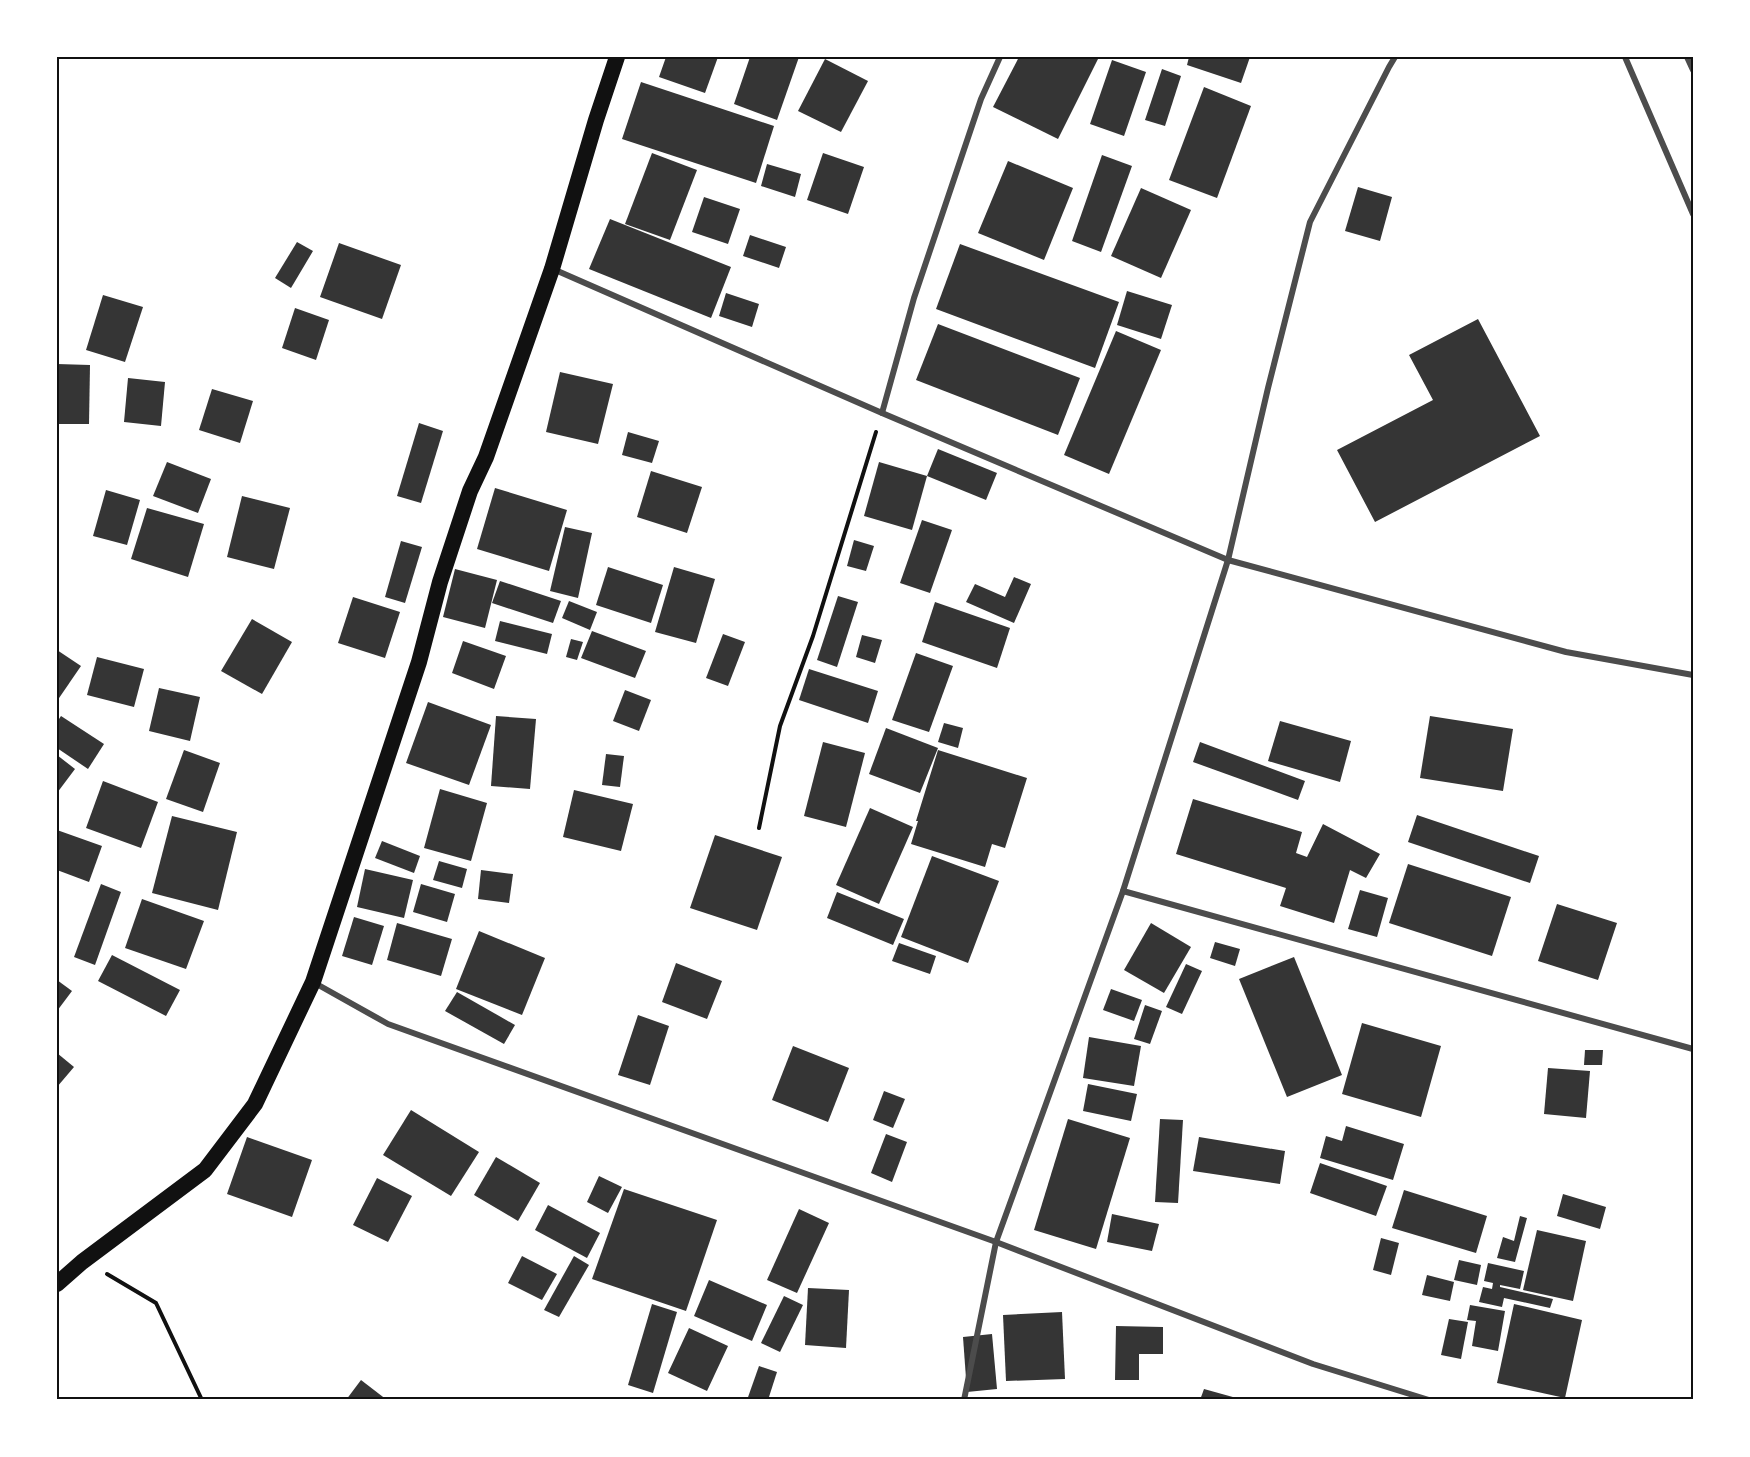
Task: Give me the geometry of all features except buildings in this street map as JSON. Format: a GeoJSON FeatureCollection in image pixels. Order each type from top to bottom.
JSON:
{"type":"FeatureCollection","features":[{"type":"Feature","properties":{"kind":"highway"},"geometry":{"type":"LineString","coordinates":[[57,1284],[82,1262],[205,1170],[255,1104],[314,982],[419,662],[440,582],[470,491],[486,457],[552,269],[617,57]]}},
{"type":"Feature","properties":{"kind":"street"},"geometry":{"type":"LineString","coordinates":[[882,413],[914,298],[981,99],[1000,57]]}},
{"type":"Feature","properties":{"kind":"street"},"geometry":{"type":"LineString","coordinates":[[964,1400],[996,1242],[1123,891],[1228,560],[1310,222],[1395,57]]}},
{"type":"Feature","properties":{"kind":"street"},"geometry":{"type":"LineString","coordinates":[[1625,57],[1693,214]]}},
{"type":"Feature","properties":{"kind":"street"},"geometry":{"type":"LineString","coordinates":[[1687,57],[1693,70]]}},
{"type":"Feature","properties":{"kind":"street"},"geometry":{"type":"LineString","coordinates":[[552,269],[1228,560],[1566,652],[1693,675]]}},
{"type":"Feature","properties":{"kind":"street"},"geometry":{"type":"LineString","coordinates":[[1123,891],[1693,1049]]}},
{"type":"Feature","properties":{"kind":"street"},"geometry":{"type":"LineString","coordinates":[[314,982],[388,1024],[996,1242],[1313,1365],[1430,1400]]}},
{"type":"Feature","properties":{"kind":"path"},"geometry":{"type":"LineString","coordinates":[[759,828],[780,726],[813,636],[882,413]]}},
{"type":"Feature","properties":{"kind":"path"},"geometry":{"type":"LineString","coordinates":[[82,1262],[121,1280],[156,1303],[202,1400]]}}]}
